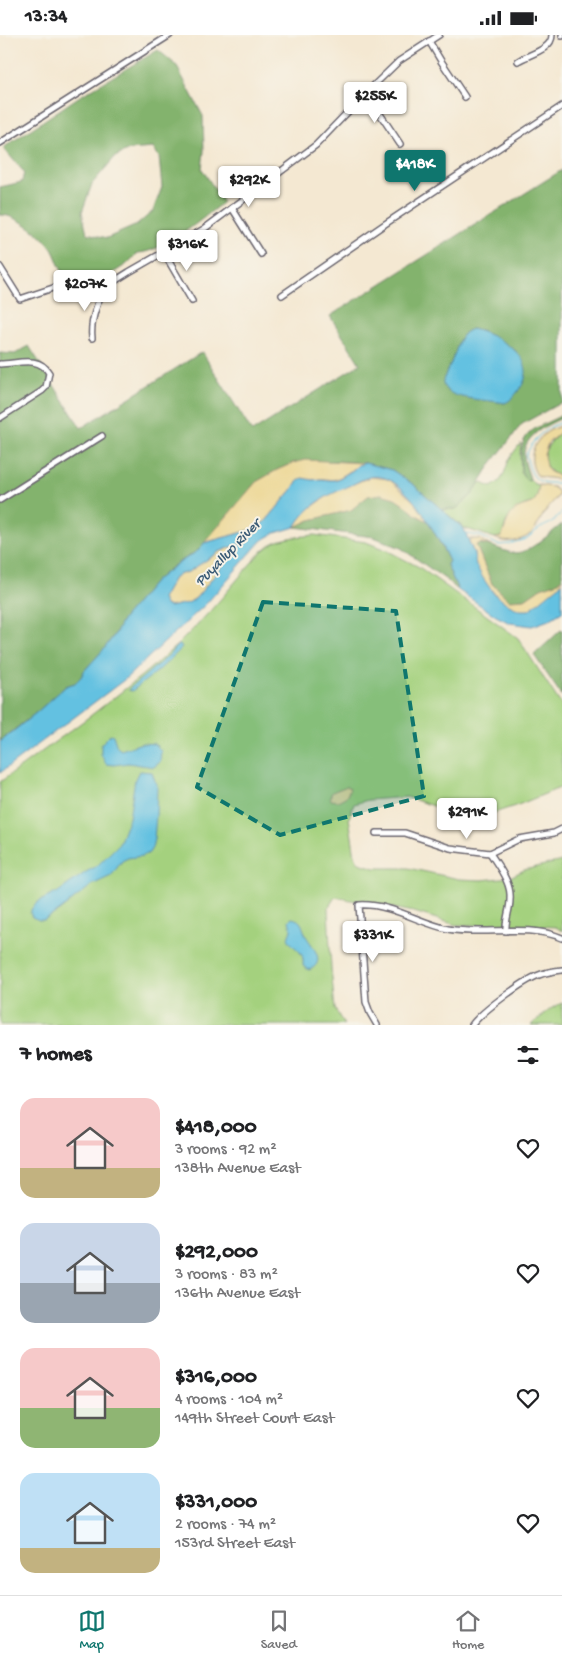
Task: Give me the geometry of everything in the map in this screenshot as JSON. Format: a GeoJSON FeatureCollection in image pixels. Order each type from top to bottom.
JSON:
{"type":"FeatureCollection","features":[{"type":"Feature","properties":{"kind":"street"},"geometry":{"type":"LineString","coordinates":[[0,143],[170,35]]}},
{"type":"Feature","properties":{"kind":"street"},"geometry":{"type":"LineString","coordinates":[[0,267],[20,299],[56,287],[88,295],[94,294],[204,229],[316,145],[400,61],[439,35]]}},
{"type":"Feature","properties":{"kind":"street"},"geometry":{"type":"LineString","coordinates":[[518,61],[546,47],[551,41],[552,35]]}},
{"type":"Feature","properties":{"kind":"street"},"geometry":{"type":"LineString","coordinates":[[429,41],[440,61],[465,97]]}},
{"type":"Feature","properties":{"kind":"street"},"geometry":{"type":"LineString","coordinates":[[366,93],[400,144]]}},
{"type":"Feature","properties":{"kind":"street"},"geometry":{"type":"LineString","coordinates":[[282,295],[393,218],[555,112],[562,105]]}},
{"type":"Feature","properties":{"kind":"street"},"geometry":{"type":"LineString","coordinates":[[232,208],[261,254]]}},
{"type":"Feature","properties":{"kind":"street"},"geometry":{"type":"LineString","coordinates":[[164,253],[192,301]]}},
{"type":"Feature","properties":{"kind":"street"},"geometry":{"type":"LineString","coordinates":[[92,338],[91,328],[103,288]]}},
{"type":"Feature","properties":{"kind":"street"},"geometry":{"type":"LineString","coordinates":[[0,364],[36,362],[46,368],[49,378],[46,387],[42,391],[0,418]]}},
{"type":"Feature","properties":{"kind":"street"},"geometry":{"type":"LineString","coordinates":[[0,501],[102,436]]}},
{"type":"Feature","properties":{"kind":"street"},"geometry":{"type":"LineString","coordinates":[[376,833],[405,833],[450,848],[490,853],[519,839],[554,833],[562,829]]}},
{"type":"Feature","properties":{"kind":"street"},"geometry":{"type":"LineString","coordinates":[[490,853],[507,881],[510,895],[506,931]]}},
{"type":"Feature","properties":{"kind":"street"},"geometry":{"type":"LineString","coordinates":[[377,1025],[366,1001],[359,905],[386,909],[446,928],[476,932],[547,932],[562,938]]}},
{"type":"Feature","properties":{"kind":"street"},"geometry":{"type":"LineString","coordinates":[[472,1025],[482,1013],[528,980],[540,974],[562,970]]}},
{"type":"Feature","properties":{"kind":"highlighted area"},"geometry":{"type":"Polygon","coordinates":[[[263,602],[396,611],[424,796],[280,835],[197,787],[263,602]]]}},
{"type":"Feature","properties":{"kind":"green space"},"geometry":{"type":"Polygon","coordinates":[[[158,50],[176,65],[203,116],[204,151],[202,169],[223,202],[171,241],[148,251],[138,253],[127,264],[96,284],[78,282],[67,277],[63,273],[52,249],[40,235],[20,221],[0,215],[0,187],[22,182],[24,172],[3,148],[80,96],[158,50]],[[153,148],[129,150],[115,157],[92,184],[82,212],[87,233],[107,238],[137,225],[153,211],[162,187],[159,157],[153,148]]]}},
{"type":"Feature","properties":{"kind":"green space"},"geometry":{"type":"Polygon","coordinates":[[[562,170],[562,402],[522,424],[491,464],[472,495],[456,509],[441,509],[414,485],[392,470],[365,463],[338,461],[293,463],[277,470],[256,482],[199,550],[173,566],[155,581],[123,619],[104,649],[75,683],[66,686],[0,741],[0,353],[15,354],[29,346],[81,428],[202,352],[252,432],[360,364],[330,316],[562,170]],[[472,329],[461,337],[443,380],[487,400],[505,403],[516,351],[484,332],[472,329]]]}},
{"type":"Feature","properties":{"kind":"green space"},"geometry":{"type":"Polygon","coordinates":[[[562,415],[562,418],[537,432],[528,442],[524,455],[530,479],[529,481],[526,480],[521,469],[523,443],[532,431],[562,415]]]}},
{"type":"Feature","properties":{"kind":"green space"},"geometry":{"type":"Polygon","coordinates":[[[562,431],[562,478],[547,467],[544,456],[555,437],[562,431]]]}},
{"type":"Feature","properties":{"kind":"green space"},"geometry":{"type":"Polygon","coordinates":[[[521,443],[521,474],[529,481],[530,479],[534,484],[539,485],[538,493],[532,503],[514,512],[506,522],[501,537],[495,538],[464,528],[441,509],[456,509],[472,495],[480,482],[491,487],[499,482],[510,458],[521,443]]]}},
{"type":"Feature","properties":{"kind":"green space"},"geometry":{"type":"Polygon","coordinates":[[[381,494],[395,498],[415,514],[429,522],[449,561],[447,565],[458,590],[401,548],[374,537],[295,527],[310,520],[351,510],[368,496],[381,494]]]}},
{"type":"Feature","properties":{"kind":"green space"},"geometry":{"type":"Polygon","coordinates":[[[562,524],[562,578],[559,582],[541,588],[525,599],[509,600],[492,584],[476,545],[487,545],[516,553],[522,552],[562,524]]]}},
{"type":"Feature","properties":{"kind":"green space"},"geometry":{"type":"Polygon","coordinates":[[[314,535],[366,542],[419,567],[518,638],[562,706],[562,787],[488,815],[447,811],[407,797],[368,800],[354,804],[349,818],[355,856],[359,863],[375,868],[408,868],[459,879],[482,880],[510,877],[524,870],[562,861],[562,931],[556,927],[456,925],[414,912],[335,897],[328,908],[331,968],[335,1009],[344,1025],[0,1025],[0,782],[90,716],[177,645],[270,545],[280,540],[314,535]]]}},
{"type":"Feature","properties":{"kind":"green space"},"geometry":{"type":"Polygon","coordinates":[[[562,629],[562,696],[534,655],[562,629]]]}},
{"type":"Feature","properties":{"kind":"green space"},"geometry":{"type":"Polygon","coordinates":[[[562,1003],[562,1025],[531,1025],[552,1008],[562,1003]]]}},
{"type":"Feature","properties":{"kind":"sand"},"geometry":{"type":"Polygon","coordinates":[[[562,426],[562,431],[548,443],[544,455],[549,471],[562,478],[562,482],[537,475],[532,459],[533,452],[540,438],[554,428],[562,426]]]}},
{"type":"Feature","properties":{"kind":"sand"},"geometry":{"type":"Polygon","coordinates":[[[305,460],[365,463],[336,479],[317,479],[296,483],[266,521],[251,530],[204,543],[256,482],[277,470],[305,460]]]}},
{"type":"Feature","properties":{"kind":"sand"},"geometry":{"type":"Polygon","coordinates":[[[370,477],[389,479],[418,505],[429,522],[415,514],[395,498],[381,494],[368,496],[351,510],[310,520],[295,527],[304,513],[330,494],[370,477]]]}},
{"type":"Feature","properties":{"kind":"sand"},"geometry":{"type":"Polygon","coordinates":[[[539,485],[553,487],[559,492],[535,529],[527,536],[516,541],[505,541],[495,538],[501,537],[513,512],[536,499],[539,485]]]}},
{"type":"Feature","properties":{"kind":"sand"},"geometry":{"type":"Polygon","coordinates":[[[468,539],[480,539],[490,546],[481,543],[476,545],[492,584],[509,600],[525,599],[541,588],[559,582],[562,578],[562,583],[529,610],[521,611],[513,608],[497,596],[483,579],[475,563],[474,553],[468,539]]]}},
{"type":"Feature","properties":{"kind":"sand"},"geometry":{"type":"Polygon","coordinates":[[[242,543],[196,598],[188,603],[169,607],[165,605],[162,599],[174,578],[188,572],[219,552],[242,543]]]}},
{"type":"Feature","properties":{"kind":"sand"},"geometry":{"type":"Polygon","coordinates":[[[347,786],[350,788],[347,796],[338,801],[331,800],[332,792],[347,786]]]}},
{"type":"Feature","properties":{"kind":"water"},"geometry":{"type":"Polygon","coordinates":[[[472,329],[493,336],[513,349],[521,357],[525,366],[526,376],[521,387],[505,403],[455,395],[444,386],[443,380],[459,341],[467,331],[472,329]]]}},
{"type":"Feature","properties":{"kind":"water"},"geometry":{"type":"Polygon","coordinates":[[[365,463],[392,470],[414,485],[464,529],[474,554],[476,565],[483,578],[494,594],[509,605],[520,610],[529,610],[562,583],[562,612],[549,620],[532,626],[510,623],[496,616],[458,590],[447,565],[449,561],[436,536],[428,521],[407,493],[395,483],[382,477],[369,477],[323,499],[310,508],[295,527],[275,533],[261,541],[206,604],[124,680],[0,773],[0,742],[66,686],[75,683],[81,677],[115,634],[123,619],[155,581],[199,550],[204,543],[251,530],[266,521],[302,478],[336,480],[358,465],[365,463]],[[241,543],[219,552],[188,572],[178,575],[174,578],[162,599],[165,605],[169,607],[188,603],[196,598],[241,543]]]}},
{"type":"Feature","properties":{"kind":"water"},"geometry":{"type":"Polygon","coordinates":[[[178,645],[182,648],[159,670],[132,691],[128,690],[168,656],[178,645]]]}},
{"type":"Feature","properties":{"kind":"water"},"geometry":{"type":"Polygon","coordinates":[[[111,734],[117,747],[121,750],[142,743],[155,744],[161,751],[160,762],[154,767],[128,763],[106,764],[101,754],[101,744],[111,734]]]}},
{"type":"Feature","properties":{"kind":"water"},"geometry":{"type":"Polygon","coordinates":[[[139,771],[152,772],[157,787],[154,839],[149,853],[122,861],[111,876],[92,885],[59,911],[44,920],[32,917],[30,913],[32,908],[38,902],[58,892],[97,866],[119,844],[129,818],[135,779],[139,771]]]}},
{"type":"Feature","properties":{"kind":"water"},"geometry":{"type":"Polygon","coordinates":[[[292,918],[300,922],[318,958],[315,967],[309,970],[303,966],[301,953],[288,938],[291,930],[289,920],[292,918]]]}},
{"type":"Feature","properties":{"kind":"waterway"},"geometry":{"type":"LineString","coordinates":[[562,422],[540,434],[526,455],[535,478],[544,482],[558,483],[562,487]]}},
{"type":"Feature","properties":{"kind":"waterway"},"geometry":{"type":"LineString","coordinates":[[466,534],[481,536],[498,545],[509,544],[526,539],[540,528],[553,522],[562,512]]}},
{"type":"Feature","properties":{"kind":"water label","name":"Puyallup River"},"geometry":{"type":"Point","coordinates":[227,552]}}]}
